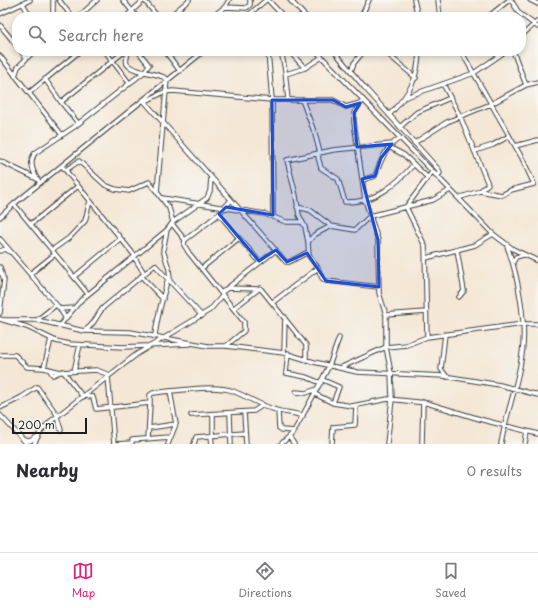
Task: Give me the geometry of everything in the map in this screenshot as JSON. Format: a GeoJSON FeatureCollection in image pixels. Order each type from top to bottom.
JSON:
{"type":"FeatureCollection","features":[{"type":"Feature","properties":{"kind":"street"},"geometry":{"type":"LineString","coordinates":[[0,14],[30,0]]}},
{"type":"Feature","properties":{"kind":"street"},"geometry":{"type":"LineString","coordinates":[[53,0],[53,12]]}},
{"type":"Feature","properties":{"kind":"street"},"geometry":{"type":"LineString","coordinates":[[59,0],[68,12]]}},
{"type":"Feature","properties":{"kind":"street"},"geometry":{"type":"LineString","coordinates":[[84,12],[97,0]]}},
{"type":"Feature","properties":{"kind":"street"},"geometry":{"type":"LineString","coordinates":[[123,0],[132,11],[144,0],[154,12]]}},
{"type":"Feature","properties":{"kind":"street"},"geometry":{"type":"LineString","coordinates":[[175,12],[189,0]]}},
{"type":"Feature","properties":{"kind":"street"},"geometry":{"type":"LineString","coordinates":[[218,12],[225,7],[229,0]]}},
{"type":"Feature","properties":{"kind":"street"},"geometry":{"type":"LineString","coordinates":[[225,7],[246,8],[250,5],[250,0]]}},
{"type":"Feature","properties":{"kind":"street"},"geometry":{"type":"LineString","coordinates":[[252,12],[267,0],[279,12]]}},
{"type":"Feature","properties":{"kind":"street"},"geometry":{"type":"LineString","coordinates":[[290,0],[301,12]]}},
{"type":"Feature","properties":{"kind":"street"},"geometry":{"type":"LineString","coordinates":[[363,12],[369,0]]}},
{"type":"Feature","properties":{"kind":"street"},"geometry":{"type":"LineString","coordinates":[[414,0],[417,12]]}},
{"type":"Feature","properties":{"kind":"street"},"geometry":{"type":"LineString","coordinates":[[438,0],[439,12]]}},
{"type":"Feature","properties":{"kind":"street"},"geometry":{"type":"LineString","coordinates":[[494,12],[510,0],[518,12]]}},
{"type":"Feature","properties":{"kind":"street"},"geometry":{"type":"LineString","coordinates":[[530,0],[538,4]]}},
{"type":"Feature","properties":{"kind":"street"},"geometry":{"type":"LineString","coordinates":[[23,4],[28,12]]}},
{"type":"Feature","properties":{"kind":"street"},"geometry":{"type":"LineString","coordinates":[[526,18],[537,24],[526,32]]}},
{"type":"Feature","properties":{"kind":"street"},"geometry":{"type":"LineString","coordinates":[[0,25],[12,40]]}},
{"type":"Feature","properties":{"kind":"street"},"geometry":{"type":"LineString","coordinates":[[0,56],[15,76],[30,92],[62,135]]}},
{"type":"Feature","properties":{"kind":"street"},"geometry":{"type":"LineString","coordinates":[[15,76],[16,69],[28,56]]}},
{"type":"Feature","properties":{"kind":"street"},"geometry":{"type":"LineString","coordinates":[[30,92],[74,56]]}},
{"type":"Feature","properties":{"kind":"street"},"geometry":{"type":"LineString","coordinates":[[109,56],[130,84]]}},
{"type":"Feature","properties":{"kind":"street"},"geometry":{"type":"LineString","coordinates":[[61,102],[120,56]]}},
{"type":"Feature","properties":{"kind":"street"},"geometry":{"type":"LineString","coordinates":[[126,56],[127,64],[144,72],[162,76],[167,82],[158,192]]}},
{"type":"Feature","properties":{"kind":"street"},"geometry":{"type":"LineString","coordinates":[[39,181],[33,168],[33,156],[40,149],[78,124],[144,72],[149,65],[142,56]]}},
{"type":"Feature","properties":{"kind":"street"},"geometry":{"type":"LineString","coordinates":[[169,56],[180,71]]}},
{"type":"Feature","properties":{"kind":"street"},"geometry":{"type":"LineString","coordinates":[[0,217],[39,181],[62,166],[198,56]]}},
{"type":"Feature","properties":{"kind":"street"},"geometry":{"type":"LineString","coordinates":[[268,56],[272,100],[273,216]]}},
{"type":"Feature","properties":{"kind":"street"},"geometry":{"type":"LineString","coordinates":[[282,56],[286,74],[288,100]]}},
{"type":"Feature","properties":{"kind":"street"},"geometry":{"type":"LineString","coordinates":[[294,56],[305,68]]}},
{"type":"Feature","properties":{"kind":"street"},"geometry":{"type":"LineString","coordinates":[[338,56],[439,170],[440,173],[437,177]]}},
{"type":"Feature","properties":{"kind":"street"},"geometry":{"type":"LineString","coordinates":[[351,71],[354,63],[360,56]]}},
{"type":"Feature","properties":{"kind":"street"},"geometry":{"type":"LineString","coordinates":[[390,56],[416,78]]}},
{"type":"Feature","properties":{"kind":"street"},"geometry":{"type":"LineString","coordinates":[[389,115],[406,97],[416,78],[420,56]]}},
{"type":"Feature","properties":{"kind":"street"},"geometry":{"type":"LineString","coordinates":[[464,56],[536,184],[511,190],[502,195],[480,191]]}},
{"type":"Feature","properties":{"kind":"street"},"geometry":{"type":"LineString","coordinates":[[406,97],[474,72],[490,64],[500,56]]}},
{"type":"Feature","properties":{"kind":"street"},"geometry":{"type":"LineString","coordinates":[[515,56],[526,85]]}},
{"type":"Feature","properties":{"kind":"street"},"geometry":{"type":"LineString","coordinates":[[286,74],[305,68],[322,57],[362,101],[493,234],[523,255],[538,261]]}},
{"type":"Feature","properties":{"kind":"street"},"geometry":{"type":"LineString","coordinates":[[45,79],[78,124]]}},
{"type":"Feature","properties":{"kind":"street"},"geometry":{"type":"LineString","coordinates":[[414,143],[439,126],[491,104],[526,85],[538,82]]}},
{"type":"Feature","properties":{"kind":"street"},"geometry":{"type":"LineString","coordinates":[[444,84],[460,116],[488,184],[480,191],[458,198]]}},
{"type":"Feature","properties":{"kind":"street"},"geometry":{"type":"LineString","coordinates":[[144,101],[166,91],[272,100],[333,100],[346,107],[362,101]]}},
{"type":"Feature","properties":{"kind":"street"},"geometry":{"type":"LineString","coordinates":[[400,127],[417,112],[450,98]]}},
{"type":"Feature","properties":{"kind":"street"},"geometry":{"type":"LineString","coordinates":[[302,100],[315,134],[320,153],[318,157],[321,168],[338,178],[345,202],[365,200],[385,192],[412,163],[419,148]]}},
{"type":"Feature","properties":{"kind":"street"},"geometry":{"type":"LineString","coordinates":[[144,101],[287,262],[308,252]]}},
{"type":"Feature","properties":{"kind":"street"},"geometry":{"type":"LineString","coordinates":[[362,101],[354,113],[357,147],[365,200],[378,240],[380,300],[386,315],[386,347],[391,373],[392,399],[387,444]]}},
{"type":"Feature","properties":{"kind":"street"},"geometry":{"type":"LineString","coordinates":[[386,124],[393,119]]}},
{"type":"Feature","properties":{"kind":"street"},"geometry":{"type":"LineString","coordinates":[[475,151],[493,145],[509,136]]}},
{"type":"Feature","properties":{"kind":"street"},"geometry":{"type":"LineString","coordinates":[[362,180],[375,176],[381,158],[400,138]]}},
{"type":"Feature","properties":{"kind":"street"},"geometry":{"type":"LineString","coordinates":[[515,146],[538,140]]}},
{"type":"Feature","properties":{"kind":"street"},"geometry":{"type":"LineString","coordinates":[[379,287],[330,283],[322,278],[318,268],[311,260],[308,252],[305,227],[297,207],[296,196],[287,160],[357,147],[391,146],[427,177]]}},
{"type":"Feature","properties":{"kind":"street"},"geometry":{"type":"LineString","coordinates":[[0,161],[39,181]]}},
{"type":"Feature","properties":{"kind":"street"},"geometry":{"type":"LineString","coordinates":[[66,170],[79,161],[109,187],[129,191],[149,182],[158,192],[171,212],[173,224],[185,240],[185,247],[244,322],[245,328],[226,346]]}},
{"type":"Feature","properties":{"kind":"street"},"geometry":{"type":"LineString","coordinates":[[62,166],[134,256],[143,275],[163,300]]}},
{"type":"Feature","properties":{"kind":"street"},"geometry":{"type":"LineString","coordinates":[[406,207],[432,172]]}},
{"type":"Feature","properties":{"kind":"street"},"geometry":{"type":"LineString","coordinates":[[61,324],[88,294],[200,203],[209,194],[211,178]]}},
{"type":"Feature","properties":{"kind":"street"},"geometry":{"type":"LineString","coordinates":[[31,224],[78,186]]}},
{"type":"Feature","properties":{"kind":"street"},"geometry":{"type":"LineString","coordinates":[[297,207],[315,213],[330,226],[350,230],[357,229],[370,216],[433,200],[450,190]]}},
{"type":"Feature","properties":{"kind":"street"},"geometry":{"type":"LineString","coordinates":[[162,198],[273,216],[286,222],[302,222]]}},
{"type":"Feature","properties":{"kind":"street"},"geometry":{"type":"LineString","coordinates":[[185,240],[226,208],[231,200]]}},
{"type":"Feature","properties":{"kind":"street"},"geometry":{"type":"LineString","coordinates":[[52,250],[69,238],[85,221],[90,201]]}},
{"type":"Feature","properties":{"kind":"street"},"geometry":{"type":"LineString","coordinates":[[14,204],[88,294]]}},
{"type":"Feature","properties":{"kind":"street"},"geometry":{"type":"LineString","coordinates":[[406,207],[424,241],[426,258],[427,337]]}},
{"type":"Feature","properties":{"kind":"street"},"geometry":{"type":"LineString","coordinates":[[219,214],[259,261]]}},
{"type":"Feature","properties":{"kind":"street"},"geometry":{"type":"LineString","coordinates":[[308,242],[314,234],[330,226]]}},
{"type":"Feature","properties":{"kind":"street"},"geometry":{"type":"LineString","coordinates":[[154,336],[157,314],[163,300],[169,278],[169,269],[163,250],[167,230]]}},
{"type":"Feature","properties":{"kind":"street"},"geometry":{"type":"LineString","coordinates":[[426,258],[475,245],[493,234]]}},
{"type":"Feature","properties":{"kind":"street"},"geometry":{"type":"LineString","coordinates":[[202,268],[238,238]]}},
{"type":"Feature","properties":{"kind":"street"},"geometry":{"type":"LineString","coordinates":[[0,239],[60,309],[66,319]]}},
{"type":"Feature","properties":{"kind":"street"},"geometry":{"type":"LineString","coordinates":[[74,277],[120,239]]}},
{"type":"Feature","properties":{"kind":"street"},"geometry":{"type":"LineString","coordinates":[[501,444],[504,426],[523,351],[523,324],[513,262],[507,245]]}},
{"type":"Feature","properties":{"kind":"street"},"geometry":{"type":"LineString","coordinates":[[0,251],[6,249],[13,253]]}},
{"type":"Feature","properties":{"kind":"street"},"geometry":{"type":"LineString","coordinates":[[34,444],[37,436],[43,428],[84,397],[109,375],[136,354],[202,316],[215,306],[227,288],[259,261],[276,250]]}},
{"type":"Feature","properties":{"kind":"street"},"geometry":{"type":"LineString","coordinates":[[457,250],[464,291],[459,297]]}},
{"type":"Feature","properties":{"kind":"street"},"geometry":{"type":"LineString","coordinates":[[30,274],[55,254]]}},
{"type":"Feature","properties":{"kind":"street"},"geometry":{"type":"LineString","coordinates":[[513,262],[516,257],[523,255]]}},
{"type":"Feature","properties":{"kind":"street"},"geometry":{"type":"LineString","coordinates":[[84,331],[93,325],[99,312],[157,265],[202,316]]}},
{"type":"Feature","properties":{"kind":"street"},"geometry":{"type":"LineString","coordinates":[[0,267],[4,280],[0,313]]}},
{"type":"Feature","properties":{"kind":"street"},"geometry":{"type":"LineString","coordinates":[[272,302],[318,268]]}},
{"type":"Feature","properties":{"kind":"street"},"geometry":{"type":"LineString","coordinates":[[227,288],[260,288],[285,317],[306,346],[306,360]]}},
{"type":"Feature","properties":{"kind":"street"},"geometry":{"type":"LineString","coordinates":[[234,308],[260,288]]}},
{"type":"Feature","properties":{"kind":"street"},"geometry":{"type":"LineString","coordinates":[[36,320],[56,305]]}},
{"type":"Feature","properties":{"kind":"street"},"geometry":{"type":"LineString","coordinates":[[60,309],[74,308]]}},
{"type":"Feature","properties":{"kind":"street"},"geometry":{"type":"LineString","coordinates":[[386,315],[426,312]]}},
{"type":"Feature","properties":{"kind":"street"},"geometry":{"type":"LineString","coordinates":[[285,317],[286,373],[322,381],[339,387],[333,403]]}},
{"type":"Feature","properties":{"kind":"street"},"geometry":{"type":"LineString","coordinates":[[2,319],[36,320],[61,324],[84,331],[130,332],[180,340],[192,344]]}},
{"type":"Feature","properties":{"kind":"street"},"geometry":{"type":"LineString","coordinates":[[2,319],[27,327],[51,339],[80,345],[150,346],[192,344],[226,346],[286,353],[306,360],[329,366],[342,367],[357,372],[434,376],[514,388],[538,394]]}},
{"type":"Feature","properties":{"kind":"street"},"geometry":{"type":"LineString","coordinates":[[342,367],[386,347],[406,345],[427,337],[523,324],[538,324]]}},
{"type":"Feature","properties":{"kind":"street"},"geometry":{"type":"LineString","coordinates":[[434,376],[441,369],[445,334]]}},
{"type":"Feature","properties":{"kind":"street"},"geometry":{"type":"LineString","coordinates":[[282,444],[290,438],[322,381],[329,366],[338,338]]}},
{"type":"Feature","properties":{"kind":"street"},"geometry":{"type":"LineString","coordinates":[[44,368],[51,339]]}},
{"type":"Feature","properties":{"kind":"street"},"geometry":{"type":"LineString","coordinates":[[74,371],[80,345]]}},
{"type":"Feature","properties":{"kind":"street"},"geometry":{"type":"LineString","coordinates":[[0,355],[15,355],[27,367],[44,368],[49,370],[53,375],[62,372],[96,370],[109,375]]}},
{"type":"Feature","properties":{"kind":"street"},"geometry":{"type":"LineString","coordinates":[[441,369],[448,378]]}},
{"type":"Feature","properties":{"kind":"street"},"geometry":{"type":"LineString","coordinates":[[62,372],[84,397],[93,397],[95,408],[150,404]]}},
{"type":"Feature","properties":{"kind":"street"},"geometry":{"type":"LineString","coordinates":[[109,375],[115,444],[170,437]]}},
{"type":"Feature","properties":{"kind":"street"},"geometry":{"type":"LineString","coordinates":[[0,408],[22,398],[37,387],[58,416],[61,430]]}},
{"type":"Feature","properties":{"kind":"street"},"geometry":{"type":"LineString","coordinates":[[148,439],[151,394],[170,391],[208,389],[225,390],[234,392],[263,406],[278,411],[294,412],[303,416]]}},
{"type":"Feature","properties":{"kind":"street"},"geometry":{"type":"LineString","coordinates":[[296,392],[306,392],[317,389]]}},
{"type":"Feature","properties":{"kind":"street"},"geometry":{"type":"LineString","coordinates":[[168,444],[176,424],[170,391]]}},
{"type":"Feature","properties":{"kind":"street"},"geometry":{"type":"LineString","coordinates":[[315,394],[333,403],[356,406],[392,399],[423,402],[504,426],[538,434]]}},
{"type":"Feature","properties":{"kind":"street"},"geometry":{"type":"LineString","coordinates":[[422,444],[423,402]]}},
{"type":"Feature","properties":{"kind":"street"},"geometry":{"type":"LineString","coordinates":[[191,415],[230,414],[255,411],[263,406]]}},
{"type":"Feature","properties":{"kind":"street"},"geometry":{"type":"LineString","coordinates":[[332,444],[333,427],[356,424],[356,406]]}},
{"type":"Feature","properties":{"kind":"street"},"geometry":{"type":"LineString","coordinates":[[278,411],[280,429],[295,430]]}},
{"type":"Feature","properties":{"kind":"street"},"geometry":{"type":"LineString","coordinates":[[244,412],[246,444]]}},
{"type":"Feature","properties":{"kind":"street"},"geometry":{"type":"LineString","coordinates":[[212,444],[213,414]]}},
{"type":"Feature","properties":{"kind":"street"},"geometry":{"type":"LineString","coordinates":[[230,414],[231,444]]}},
{"type":"Feature","properties":{"kind":"street"},"geometry":{"type":"LineString","coordinates":[[0,415],[27,444]]}},
{"type":"Feature","properties":{"kind":"street"},"geometry":{"type":"LineString","coordinates":[[149,428],[176,424]]}},
{"type":"Feature","properties":{"kind":"street"},"geometry":{"type":"LineString","coordinates":[[525,444],[527,432]]}},
{"type":"Feature","properties":{"kind":"street"},"geometry":{"type":"LineString","coordinates":[[194,444],[195,437],[245,433]]}},
{"type":"Feature","properties":{"kind":"street"},"geometry":{"type":"LineString","coordinates":[[22,439],[30,441],[37,436]]}},
{"type":"Feature","properties":{"kind":"street"},"geometry":{"type":"LineString","coordinates":[[290,438],[294,444]]}},
{"type":"Feature","properties":{"kind":"highlighted area"},"geometry":{"type":"Polygon","coordinates":[[[272,100],[333,100],[346,107],[360,103],[354,113],[357,147],[392,144],[381,158],[375,176],[362,179],[378,240],[379,287],[326,281],[307,253],[287,262],[276,250],[259,261],[219,214],[226,207],[273,215],[272,100]]]}}]}
